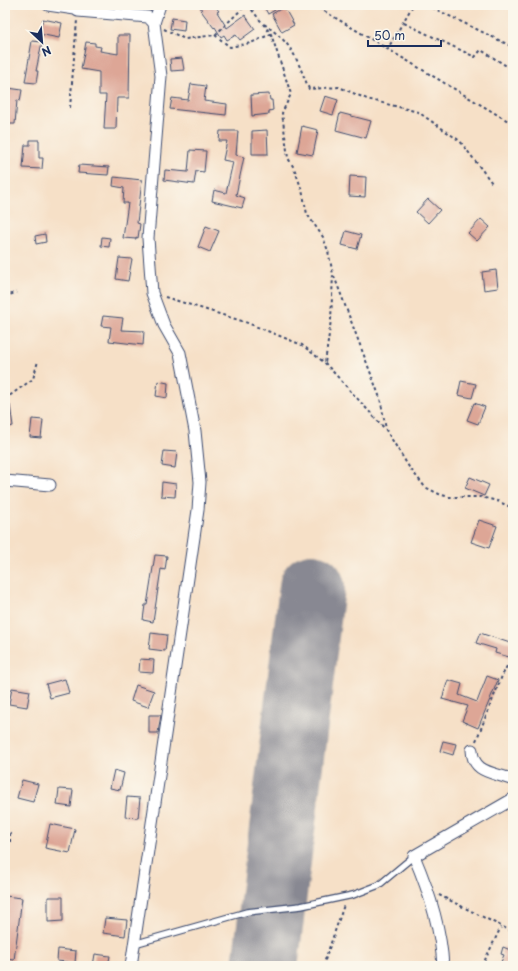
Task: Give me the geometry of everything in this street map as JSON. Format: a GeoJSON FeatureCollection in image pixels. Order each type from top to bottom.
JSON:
{"type":"FeatureCollection","features":[{"type":"Feature","properties":{"kind":"street"},"geometry":{"type":"LineString","coordinates":[[48,5],[75,9],[78,11],[148,17],[154,23]]}},
{"type":"Feature","properties":{"kind":"street"},"geometry":{"type":"LineString","coordinates":[[131,966],[198,510],[200,482],[194,431],[180,353],[164,325],[152,293],[148,238],[161,76],[154,23],[160,5]]}},
{"type":"Feature","properties":{"kind":"street"},"geometry":{"type":"LineString","coordinates":[[5,481],[50,485]]}},
{"type":"Feature","properties":{"kind":"street"},"geometry":{"type":"LineString","coordinates":[[472,750],[472,758],[476,765],[482,770],[513,780]]}},
{"type":"Feature","properties":{"kind":"street"},"geometry":{"type":"LineString","coordinates":[[443,966],[439,936],[428,891],[414,856],[513,798]]}},
{"type":"Feature","properties":{"kind":"lane"},"geometry":{"type":"LineString","coordinates":[[134,944],[247,912],[301,906],[353,895],[379,885],[414,856]]}},
{"type":"Feature","properties":{"kind":"path"},"geometry":{"type":"LineString","coordinates":[[154,23],[185,39],[214,35],[247,5],[271,34],[291,94],[282,113],[288,158],[294,168],[302,190],[307,214],[323,237],[333,274],[380,398],[386,430]]}},
{"type":"Feature","properties":{"kind":"path"},"geometry":{"type":"LineString","coordinates":[[314,5],[513,124]]}},
{"type":"Feature","properties":{"kind":"path"},"geometry":{"type":"LineString","coordinates":[[388,50],[414,5]]}},
{"type":"Feature","properties":{"kind":"path"},"geometry":{"type":"LineString","coordinates":[[428,5],[513,47]]}},
{"type":"Feature","properties":{"kind":"path"},"geometry":{"type":"LineString","coordinates":[[70,108],[78,11]]}},
{"type":"Feature","properties":{"kind":"path"},"geometry":{"type":"LineString","coordinates":[[261,23],[281,36],[294,52],[309,89],[339,87],[367,99],[418,112],[460,141],[492,183]]}},
{"type":"Feature","properties":{"kind":"path"},"geometry":{"type":"LineString","coordinates":[[404,23],[475,57],[481,50],[513,70]]}},
{"type":"Feature","properties":{"kind":"path"},"geometry":{"type":"LineString","coordinates":[[214,35],[230,48],[251,43],[271,34]]}},
{"type":"Feature","properties":{"kind":"path"},"geometry":{"type":"LineString","coordinates":[[325,363],[331,320],[333,274]]}},
{"type":"Feature","properties":{"kind":"path"},"geometry":{"type":"LineString","coordinates":[[5,297],[17,292]]}},
{"type":"Feature","properties":{"kind":"path"},"geometry":{"type":"LineString","coordinates":[[152,293],[245,322],[302,345],[325,363],[386,430],[409,467],[425,487],[449,497],[481,497],[497,501],[513,508]]}},
{"type":"Feature","properties":{"kind":"path"},"geometry":{"type":"LineString","coordinates":[[5,399],[33,379],[38,361]]}},
{"type":"Feature","properties":{"kind":"path"},"geometry":{"type":"LineString","coordinates":[[472,750],[502,676],[513,654]]}},
{"type":"Feature","properties":{"kind":"path"},"geometry":{"type":"LineString","coordinates":[[5,830],[10,834],[10,842]]}},
{"type":"Feature","properties":{"kind":"path"},"geometry":{"type":"LineString","coordinates":[[428,891],[447,898],[513,932]]}},
{"type":"Feature","properties":{"kind":"path"},"geometry":{"type":"LineString","coordinates":[[323,966],[344,904],[353,895]]}},
{"type":"Feature","properties":{"kind":"path"},"geometry":{"type":"LineString","coordinates":[[482,966],[501,927]]}},
{"type":"Feature","properties":{"kind":"building"},"geometry":{"type":"Polygon","coordinates":[[[200,5],[214,5],[219,11],[217,12],[227,28],[245,15],[255,29],[240,40],[236,35],[227,40],[224,35],[221,37],[215,27],[214,28],[202,12],[200,5]]]}},
{"type":"Feature","properties":{"kind":"building"},"geometry":{"type":"Polygon","coordinates":[[[263,5],[273,5],[275,10],[268,14],[263,5]]]}},
{"type":"Feature","properties":{"kind":"building"},"geometry":{"type":"Polygon","coordinates":[[[284,7],[294,25],[282,32],[272,14],[284,7]]]}},
{"type":"Feature","properties":{"kind":"building"},"geometry":{"type":"Polygon","coordinates":[[[172,18],[185,20],[184,31],[170,29],[172,18]]]}},
{"type":"Feature","properties":{"kind":"building"},"geometry":{"type":"Polygon","coordinates":[[[43,19],[62,23],[59,38],[39,34],[43,19]]]}},
{"type":"Feature","properties":{"kind":"building"},"geometry":{"type":"Polygon","coordinates":[[[118,35],[130,35],[129,98],[117,98],[116,129],[104,129],[106,95],[99,95],[99,72],[81,69],[86,42],[95,43],[95,46],[101,47],[100,51],[118,54],[118,35]]]}},
{"type":"Feature","properties":{"kind":"building"},"geometry":{"type":"Polygon","coordinates":[[[32,41],[42,42],[36,71],[38,71],[36,83],[25,82],[32,41]]]}},
{"type":"Feature","properties":{"kind":"building"},"geometry":{"type":"Polygon","coordinates":[[[182,58],[184,70],[171,71],[170,59],[182,58]]]}},
{"type":"Feature","properties":{"kind":"building"},"geometry":{"type":"Polygon","coordinates":[[[191,84],[206,86],[204,101],[227,104],[226,115],[170,109],[172,98],[188,100],[191,84]]]}},
{"type":"Feature","properties":{"kind":"building"},"geometry":{"type":"Polygon","coordinates":[[[8,88],[22,90],[20,101],[17,100],[15,124],[5,124],[8,88]]]}},
{"type":"Feature","properties":{"kind":"building"},"geometry":{"type":"Polygon","coordinates":[[[269,94],[270,100],[272,100],[273,110],[269,111],[269,114],[252,116],[251,95],[269,94]]]}},
{"type":"Feature","properties":{"kind":"building"},"geometry":{"type":"Polygon","coordinates":[[[325,96],[338,100],[333,115],[320,111],[325,96]]]}},
{"type":"Feature","properties":{"kind":"building"},"geometry":{"type":"Polygon","coordinates":[[[340,113],[371,121],[366,138],[336,130],[340,113]]]}},
{"type":"Feature","properties":{"kind":"building"},"geometry":{"type":"Polygon","coordinates":[[[302,126],[318,130],[313,155],[297,152],[302,126]]]}},
{"type":"Feature","properties":{"kind":"building"},"geometry":{"type":"Polygon","coordinates":[[[267,130],[268,154],[252,154],[252,131],[267,130]]]}},
{"type":"Feature","properties":{"kind":"building"},"geometry":{"type":"Polygon","coordinates":[[[220,131],[238,131],[236,155],[244,157],[236,195],[245,198],[242,208],[212,201],[214,190],[226,193],[233,162],[223,160],[227,141],[219,141],[220,131]]]}},
{"type":"Feature","properties":{"kind":"building"},"geometry":{"type":"Polygon","coordinates":[[[30,140],[39,140],[39,158],[43,158],[42,169],[23,168],[25,145],[30,145],[30,140]]]}},
{"type":"Feature","properties":{"kind":"building"},"geometry":{"type":"Polygon","coordinates":[[[190,150],[206,151],[204,172],[196,171],[194,184],[164,180],[165,170],[188,172],[190,150]]]}},
{"type":"Feature","properties":{"kind":"building"},"geometry":{"type":"Polygon","coordinates":[[[79,165],[109,167],[108,175],[78,173],[79,165]]]}},
{"type":"Feature","properties":{"kind":"building"},"geometry":{"type":"Polygon","coordinates":[[[350,176],[366,177],[365,197],[349,196],[350,176]]]}},
{"type":"Feature","properties":{"kind":"building"},"geometry":{"type":"Polygon","coordinates":[[[114,177],[142,180],[137,223],[140,224],[138,238],[136,237],[136,239],[123,238],[128,203],[123,203],[124,188],[113,186],[114,177]]]}},
{"type":"Feature","properties":{"kind":"building"},"geometry":{"type":"Polygon","coordinates":[[[428,199],[440,210],[428,223],[416,212],[428,199]]]}},
{"type":"Feature","properties":{"kind":"building"},"geometry":{"type":"Polygon","coordinates":[[[481,219],[490,227],[477,241],[468,233],[481,219]]]}},
{"type":"Feature","properties":{"kind":"building"},"geometry":{"type":"Polygon","coordinates":[[[206,226],[219,231],[210,252],[198,247],[206,226]]]}},
{"type":"Feature","properties":{"kind":"building"},"geometry":{"type":"Polygon","coordinates":[[[346,231],[361,235],[357,249],[342,245],[346,231]]]}},
{"type":"Feature","properties":{"kind":"building"},"geometry":{"type":"Polygon","coordinates":[[[45,234],[46,242],[36,244],[35,236],[45,234]]]}},
{"type":"Feature","properties":{"kind":"building"},"geometry":{"type":"Polygon","coordinates":[[[102,237],[110,238],[109,247],[101,246],[102,237]]]}},
{"type":"Feature","properties":{"kind":"building"},"geometry":{"type":"Polygon","coordinates":[[[119,258],[132,259],[128,281],[116,279],[119,258]]]}},
{"type":"Feature","properties":{"kind":"building"},"geometry":{"type":"Polygon","coordinates":[[[496,270],[498,288],[484,290],[482,272],[496,270]]]}},
{"type":"Feature","properties":{"kind":"building"},"geometry":{"type":"Polygon","coordinates":[[[103,316],[123,318],[121,330],[144,331],[143,345],[109,341],[111,327],[101,326],[103,316]]]}},
{"type":"Feature","properties":{"kind":"building"},"geometry":{"type":"Polygon","coordinates":[[[158,381],[168,383],[167,398],[156,396],[158,381]]]}},
{"type":"Feature","properties":{"kind":"building"},"geometry":{"type":"Polygon","coordinates":[[[461,381],[476,384],[472,398],[458,395],[461,381]]]}},
{"type":"Feature","properties":{"kind":"building"},"geometry":{"type":"Polygon","coordinates":[[[474,403],[485,407],[478,424],[467,420],[474,403]]]}},
{"type":"Feature","properties":{"kind":"building"},"geometry":{"type":"Polygon","coordinates":[[[5,405],[10,405],[13,426],[5,428],[5,405]]]}},
{"type":"Feature","properties":{"kind":"building"},"geometry":{"type":"Polygon","coordinates":[[[32,419],[43,420],[41,438],[30,437],[32,419]]]}},
{"type":"Feature","properties":{"kind":"building"},"geometry":{"type":"Polygon","coordinates":[[[164,451],[177,452],[175,468],[162,466],[164,451]]]}},
{"type":"Feature","properties":{"kind":"building"},"geometry":{"type":"Polygon","coordinates":[[[470,477],[489,485],[484,496],[465,488],[470,477]]]}},
{"type":"Feature","properties":{"kind":"building"},"geometry":{"type":"Polygon","coordinates":[[[162,482],[176,484],[175,497],[161,496],[162,482]]]}},
{"type":"Feature","properties":{"kind":"building"},"geometry":{"type":"Polygon","coordinates":[[[479,520],[497,526],[489,548],[471,542],[479,520]]]}},
{"type":"Feature","properties":{"kind":"building"},"geometry":{"type":"Polygon","coordinates":[[[155,555],[167,556],[165,570],[161,569],[153,622],[143,620],[145,605],[147,605],[155,555]]]}},
{"type":"Feature","properties":{"kind":"building"},"geometry":{"type":"Polygon","coordinates":[[[151,633],[167,635],[165,651],[149,649],[151,633]]]}},
{"type":"Feature","properties":{"kind":"building"},"geometry":{"type":"Polygon","coordinates":[[[480,633],[513,644],[509,657],[495,653],[496,649],[476,643],[480,633]]]}},
{"type":"Feature","properties":{"kind":"building"},"geometry":{"type":"Polygon","coordinates":[[[140,659],[154,660],[153,673],[139,672],[140,659]]]}},
{"type":"Feature","properties":{"kind":"building"},"geometry":{"type":"Polygon","coordinates":[[[487,676],[498,680],[478,728],[462,721],[468,706],[442,699],[448,680],[462,684],[459,695],[477,702],[487,676]]]}},
{"type":"Feature","properties":{"kind":"building"},"geometry":{"type":"Polygon","coordinates":[[[65,679],[69,693],[50,698],[46,684],[65,679]]]}},
{"type":"Feature","properties":{"kind":"building"},"geometry":{"type":"Polygon","coordinates":[[[136,685],[154,691],[148,707],[131,701],[136,685]]]}},
{"type":"Feature","properties":{"kind":"building"},"geometry":{"type":"Polygon","coordinates":[[[12,688],[30,691],[27,707],[9,704],[12,688]]]}},
{"type":"Feature","properties":{"kind":"building"},"geometry":{"type":"Polygon","coordinates":[[[149,715],[161,715],[158,733],[149,733],[149,715]]]}},
{"type":"Feature","properties":{"kind":"building"},"geometry":{"type":"Polygon","coordinates":[[[443,741],[456,744],[453,755],[440,751],[443,741]]]}},
{"type":"Feature","properties":{"kind":"building"},"geometry":{"type":"Polygon","coordinates":[[[114,770],[124,773],[120,790],[110,788],[114,770]]]}},
{"type":"Feature","properties":{"kind":"building"},"geometry":{"type":"Polygon","coordinates":[[[22,780],[38,784],[33,802],[17,798],[22,780]]]}},
{"type":"Feature","properties":{"kind":"building"},"geometry":{"type":"Polygon","coordinates":[[[59,789],[73,790],[71,807],[57,805],[59,789]]]}},
{"type":"Feature","properties":{"kind":"building"},"geometry":{"type":"Polygon","coordinates":[[[127,797],[140,798],[138,818],[125,817],[127,797]]]}},
{"type":"Feature","properties":{"kind":"building"},"geometry":{"type":"Polygon","coordinates":[[[50,824],[75,829],[70,853],[45,848],[50,824]]]}},
{"type":"Feature","properties":{"kind":"building"},"geometry":{"type":"Polygon","coordinates":[[[5,896],[22,898],[14,960],[5,959],[5,896]]]}},
{"type":"Feature","properties":{"kind":"building"},"geometry":{"type":"Polygon","coordinates":[[[48,897],[63,897],[63,921],[48,922],[48,897]]]}},
{"type":"Feature","properties":{"kind":"building"},"geometry":{"type":"Polygon","coordinates":[[[105,918],[127,920],[125,936],[103,933],[105,918]]]}},
{"type":"Feature","properties":{"kind":"building"},"geometry":{"type":"Polygon","coordinates":[[[503,947],[513,951],[513,966],[501,962],[504,955],[501,954],[503,947]]]}},
{"type":"Feature","properties":{"kind":"building"},"geometry":{"type":"Polygon","coordinates":[[[58,949],[76,951],[75,963],[57,961],[58,949]]]}},
{"type":"Feature","properties":{"kind":"building"},"geometry":{"type":"Polygon","coordinates":[[[95,954],[110,956],[108,966],[93,966],[95,954]]]}},
{"type":"Feature","properties":{"kind":"runway"},"geometry":{"type":"LineString","coordinates":[[265,966],[312,587]]}}]}
